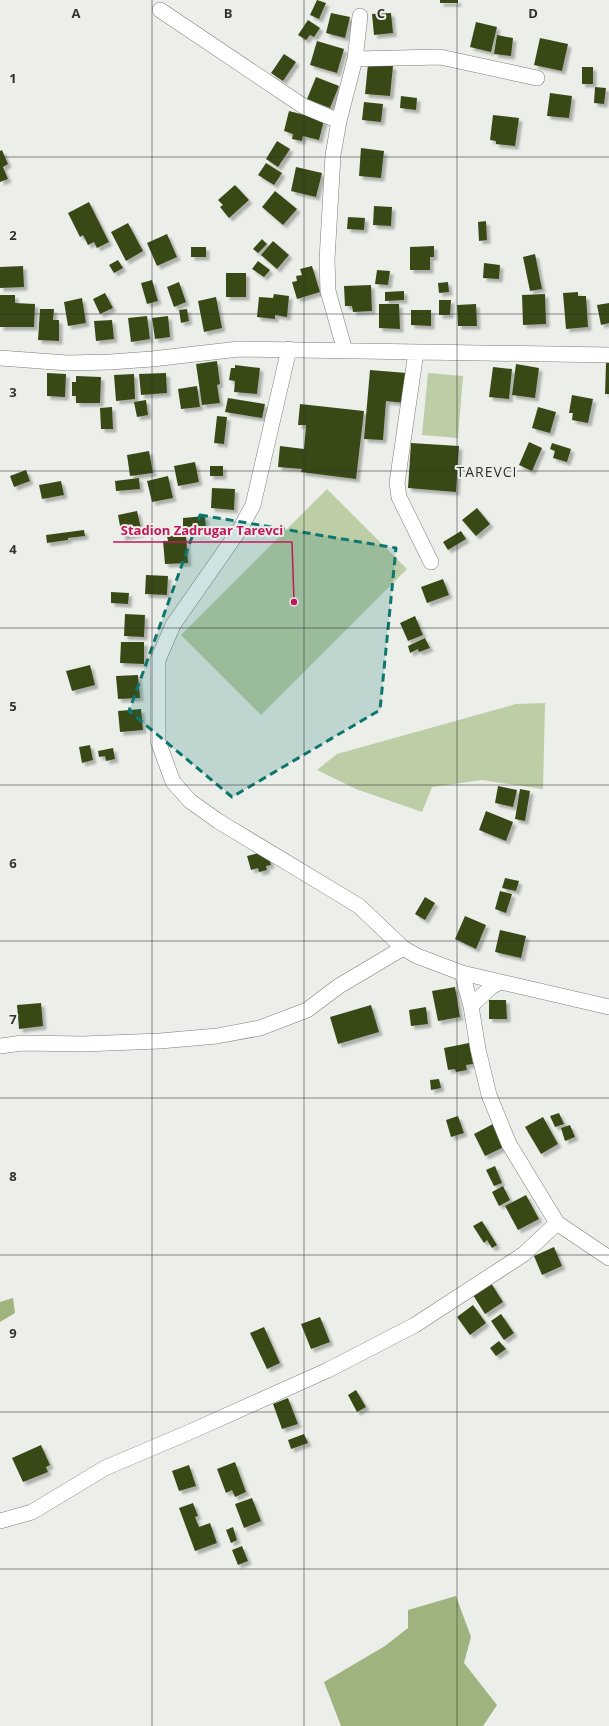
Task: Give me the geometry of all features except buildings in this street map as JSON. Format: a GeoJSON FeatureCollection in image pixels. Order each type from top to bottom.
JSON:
{"type":"FeatureCollection","features":[{"type":"Feature","properties":{"kind":"street"},"geometry":{"type":"LineString","coordinates":[[160,10],[303,106],[339,121]]}},
{"type":"Feature","properties":{"kind":"street"},"geometry":{"type":"LineString","coordinates":[[345,351],[328,291],[327,260],[333,155],[339,121],[355,59],[360,16]]}},
{"type":"Feature","properties":{"kind":"street"},"geometry":{"type":"LineString","coordinates":[[355,59],[440,57],[537,78]]}},
{"type":"Feature","properties":{"kind":"street"},"geometry":{"type":"LineString","coordinates":[[0,358],[67,363],[110,362],[152,359],[238,349],[603,356],[609,346]]}},
{"type":"Feature","properties":{"kind":"street"},"geometry":{"type":"LineString","coordinates":[[289,349],[253,505],[240,529],[173,625],[158,660],[158,741],[173,782],[190,801],[218,821],[359,906],[403,948],[417,956],[462,973],[609,1006]]}},
{"type":"Feature","properties":{"kind":"street"},"geometry":{"type":"LineString","coordinates":[[416,352],[397,483],[399,497],[431,562]]}},
{"type":"Feature","properties":{"kind":"street"},"geometry":{"type":"LineString","coordinates":[[0,1046],[22,1043],[83,1044],[160,1041],[217,1036],[260,1028],[308,1010],[339,986],[403,948]]}},
{"type":"Feature","properties":{"kind":"street"},"geometry":{"type":"LineString","coordinates":[[462,973],[471,1006],[478,1049],[489,1095],[509,1144],[557,1223],[609,1258]]}},
{"type":"Feature","properties":{"kind":"street"},"geometry":{"type":"LineString","coordinates":[[471,1006],[491,987],[500,982]]}},
{"type":"Feature","properties":{"kind":"street"},"geometry":{"type":"LineString","coordinates":[[0,1521],[32,1512],[105,1468],[192,1431],[320,1373],[416,1326],[524,1254],[557,1223]]}},
{"type":"Feature","properties":{"kind":"highlighted area"},"geometry":{"type":"Polygon","coordinates":[[[200,515],[396,548],[380,710],[232,797],[129,711],[200,515]]]}},
{"type":"Feature","properties":{"kind":"green space"},"geometry":{"type":"Polygon","coordinates":[[[428,373],[463,376],[458,438],[422,435],[428,373]]]}},
{"type":"Feature","properties":{"kind":"green space"},"geometry":{"type":"Polygon","coordinates":[[[327,489],[407,569],[261,715],[181,635],[327,489]]]}},
{"type":"Feature","properties":{"kind":"green space"},"geometry":{"type":"Polygon","coordinates":[[[545,703],[543,789],[482,780],[432,787],[422,812],[356,789],[317,770],[337,754],[516,704],[545,703]]]}},
{"type":"Feature","properties":{"kind":"green space"},"geometry":{"type":"Polygon","coordinates":[[[13,1298],[15,1313],[0,1322],[0,1302],[13,1298]]]}},
{"type":"Feature","properties":{"kind":"green space"},"geometry":{"type":"Polygon","coordinates":[[[456,1596],[471,1637],[464,1663],[497,1705],[483,1726],[341,1726],[324,1682],[385,1646],[408,1628],[408,1610],[456,1596]]]}},
{"type":"Feature","properties":{"kind":"place","name":"Stadion Zadrugar Tarevci"},"geometry":{"type":"Point","coordinates":[294,602]}},
{"type":"Feature","properties":{"kind":"district","name":"TAREVCI"},"geometry":{"type":"Point","coordinates":[487,472]}}]}
